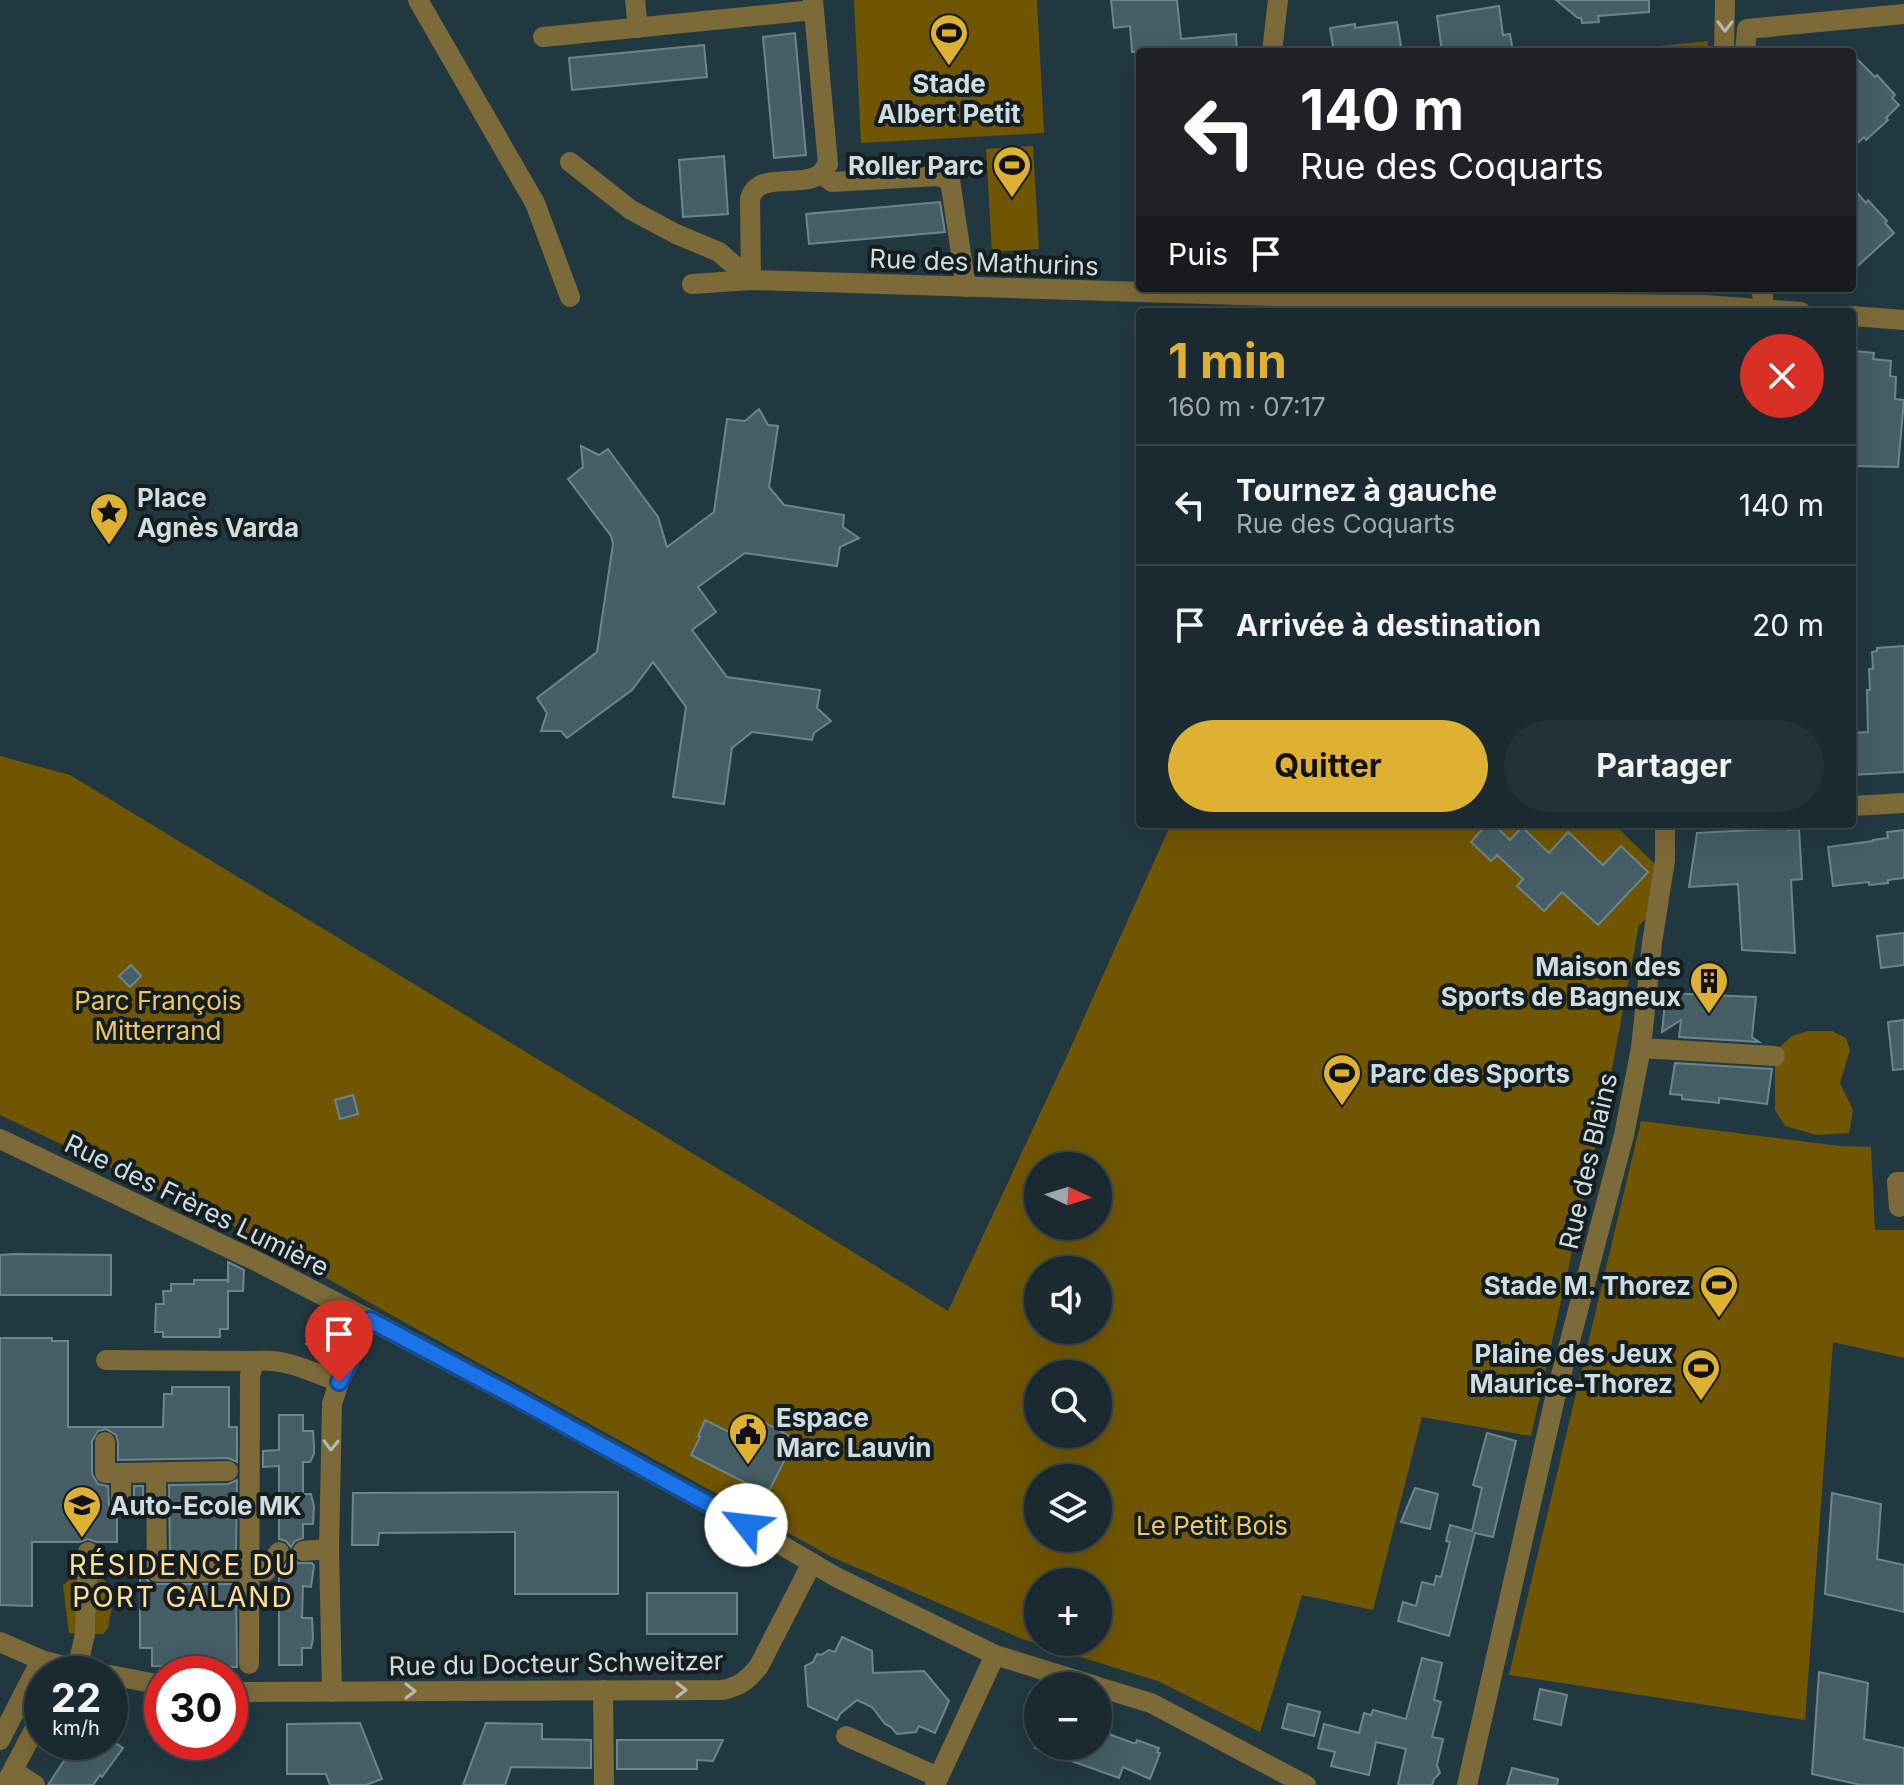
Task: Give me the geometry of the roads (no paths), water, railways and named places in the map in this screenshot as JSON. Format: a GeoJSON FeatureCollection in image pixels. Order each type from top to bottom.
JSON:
{"type":"FeatureCollection","features":[{"type":"Feature","properties":{"kind":"street"},"geometry":{"type":"LineString","coordinates":[[418,0],[535,203],[570,297]]}},
{"type":"Feature","properties":{"kind":"street"},"geometry":{"type":"LineString","coordinates":[[635,0],[638,28]]}},
{"type":"Feature","properties":{"kind":"street"},"geometry":{"type":"LineString","coordinates":[[1272,48],[1278,0]]}},
{"type":"Feature","properties":{"kind":"street"},"geometry":{"type":"LineString","coordinates":[[1724,48],[1725,0]]}},
{"type":"Feature","properties":{"kind":"street"},"geometry":{"type":"LineString","coordinates":[[543,37],[813,5],[828,164],[821,174],[809,179],[760,185],[753,190],[750,199],[751,280]]}},
{"type":"Feature","properties":{"kind":"street"},"geometry":{"type":"LineString","coordinates":[[1745,48],[1747,29],[1904,14]]}},
{"type":"Feature","properties":{"kind":"street"},"geometry":{"type":"LineString","coordinates":[[570,162],[631,210],[719,252],[751,280]]}},
{"type":"Feature","properties":{"kind":"street"},"geometry":{"type":"LineString","coordinates":[[821,174],[832,182],[937,176],[950,180],[966,287]]}},
{"type":"Feature","properties":{"kind":"street","name":"Rue des Mathurins"},"geometry":{"type":"LineString","coordinates":[[692,284],[751,280],[1136,290]]}},
{"type":"Feature","properties":{"kind":"street","name":"Rue des Mathurins"},"geometry":{"type":"LineString","coordinates":[[1235,292],[1516,304],[1705,302],[1748,308]]}},
{"type":"Feature","properties":{"kind":"street"},"geometry":{"type":"LineString","coordinates":[[1856,316],[1904,320]]}},
{"type":"Feature","properties":{"kind":"street"},"geometry":{"type":"LineString","coordinates":[[1856,806],[1904,803]]}},
{"type":"Feature","properties":{"kind":"street","name":"Rue des Blains"},"geometry":{"type":"LineString","coordinates":[[1467,1785],[1555,1398],[1624,1135],[1641,1048],[1665,860],[1665,828]]}},
{"type":"Feature","properties":{"kind":"street"},"geometry":{"type":"LineString","coordinates":[[1641,1048],[1775,1056]]}},
{"type":"Feature","properties":{"kind":"street","name":"Rue des Frères Lumière"},"geometry":{"type":"LineString","coordinates":[[0,1139],[260,1263],[370,1320],[836,1577],[995,1655],[1051,1672]]}},
{"type":"Feature","properties":{"kind":"street"},"geometry":{"type":"LineString","coordinates":[[1899,1207],[1897,1182],[1904,1182]]}},
{"type":"Feature","properties":{"kind":"street"},"geometry":{"type":"LineString","coordinates":[[332,1692],[329,1549],[332,1404],[339,1382],[370,1320]]}},
{"type":"Feature","properties":{"kind":"street"},"geometry":{"type":"LineString","coordinates":[[106,1360],[271,1359],[339,1382]]}},
{"type":"Feature","properties":{"kind":"street"},"geometry":{"type":"LineString","coordinates":[[249,1664],[250,1375],[255,1361]]}},
{"type":"Feature","properties":{"kind":"street"},"geometry":{"type":"LineString","coordinates":[[105,1442],[105,1473],[228,1471]]}},
{"type":"Feature","properties":{"kind":"street"},"geometry":{"type":"LineString","coordinates":[[156,1472],[157,1572],[266,1571],[279,1552]]}},
{"type":"Feature","properties":{"kind":"street"},"geometry":{"type":"LineString","coordinates":[[121,1473],[121,1500]]}},
{"type":"Feature","properties":{"kind":"street"},"geometry":{"type":"LineString","coordinates":[[303,1551],[329,1549]]}},
{"type":"Feature","properties":{"kind":"street"},"geometry":{"type":"LineString","coordinates":[[75,1656],[85,1634],[88,1552]]}},
{"type":"Feature","properties":{"kind":"street","name":"Rue du Docteur Schweitzer"},"geometry":{"type":"LineString","coordinates":[[248,1692],[723,1690],[739,1686],[759,1666],[812,1563]]}},
{"type":"Feature","properties":{"kind":"street"},"geometry":{"type":"LineString","coordinates":[[0,1642],[32,1656]]}},
{"type":"Feature","properties":{"kind":"street"},"geometry":{"type":"LineString","coordinates":[[846,1736],[936,1781],[995,1655]]}},
{"type":"Feature","properties":{"kind":"street"},"geometry":{"type":"LineString","coordinates":[[603,1690],[604,1785]]}},
{"type":"Feature","properties":{"kind":"street","name":"Rue des Frères Lumière"},"geometry":{"type":"LineString","coordinates":[[1112,1691],[1151,1703],[1306,1785]]}},
{"type":"Feature","properties":{"kind":"street"},"geometry":{"type":"LineString","coordinates":[[0,1740],[24,1693]]}},
{"type":"Feature","properties":{"kind":"street"},"geometry":{"type":"LineString","coordinates":[[24,1749],[9,1778],[35,1785]]}},
{"type":"Feature","properties":{"kind":"place","name":"Stade Albert Petit"},"geometry":{"type":"Point","coordinates":[949,67]}},
{"type":"Feature","properties":{"kind":"place","name":"Roller Parc"},"geometry":{"type":"Point","coordinates":[1012,199]}},
{"type":"Feature","properties":{"kind":"place","name":"Place Agnès Varda"},"geometry":{"type":"Point","coordinates":[109,546]}},
{"type":"Feature","properties":{"kind":"place","name":"Maison des Sports de Bagneux"},"geometry":{"type":"Point","coordinates":[1709,1015]}},
{"type":"Feature","properties":{"kind":"place","name":"Parc des Sports"},"geometry":{"type":"Point","coordinates":[1342,1107]}},
{"type":"Feature","properties":{"kind":"place","name":"Stade M. Thorez"},"geometry":{"type":"Point","coordinates":[1719,1319]}},
{"type":"Feature","properties":{"kind":"place","name":"Plaine des Jeux Maurice-Thorez"},"geometry":{"type":"Point","coordinates":[1701,1402]}},
{"type":"Feature","properties":{"kind":"place","name":"Espace Marc Lauvin"},"geometry":{"type":"Point","coordinates":[748,1466]}},
{"type":"Feature","properties":{"kind":"place","name":"Auto-Ecole MK"},"geometry":{"type":"Point","coordinates":[82,1539]}},
{"type":"Feature","properties":{"kind":"district","name":"RÉSIDENCE DU PORT GALAND"},"geometry":{"type":"Point","coordinates":[183,1581]}},
{"type":"Feature","properties":{"kind":"park label","name":"Parc François Mitterrand"},"geometry":{"type":"Point","coordinates":[158,1015]}},
{"type":"Feature","properties":{"kind":"park label","name":"Le Petit Bois"},"geometry":{"type":"Point","coordinates":[1212,1525]}}]}
